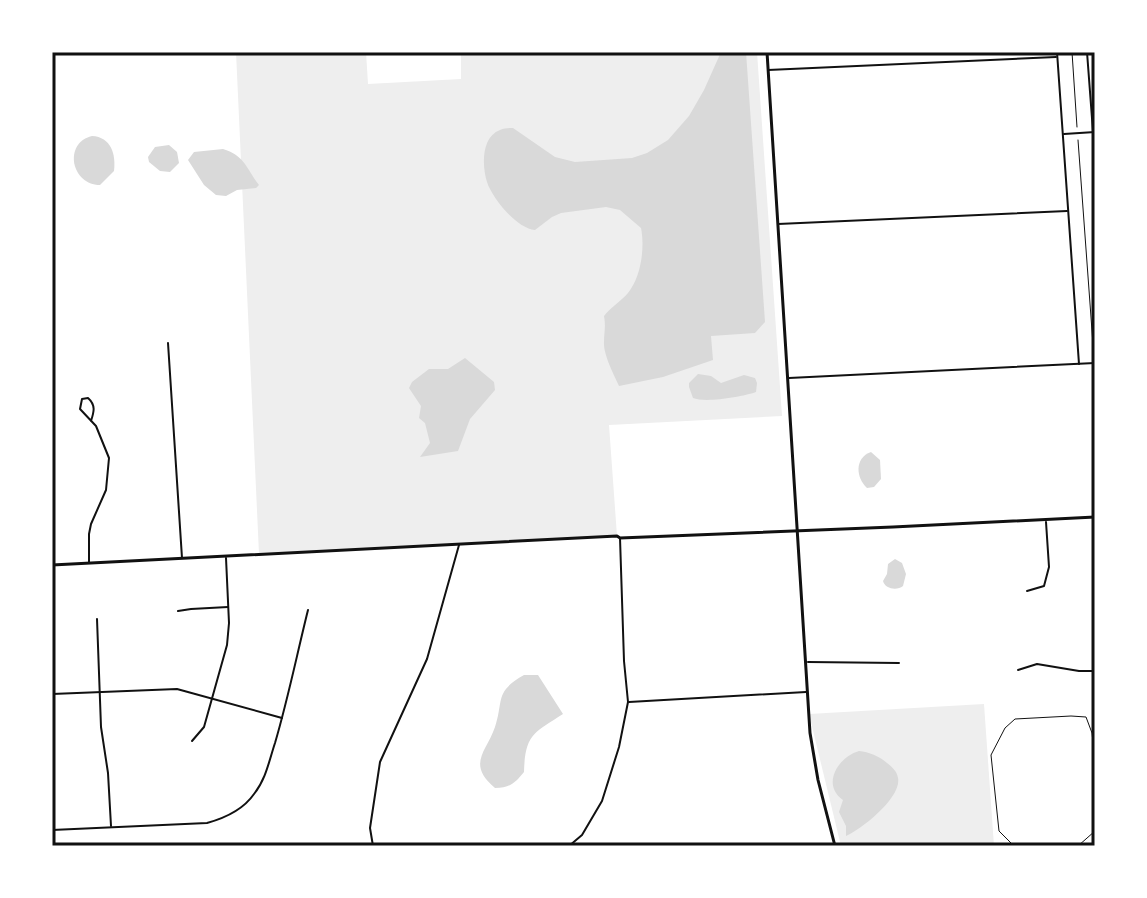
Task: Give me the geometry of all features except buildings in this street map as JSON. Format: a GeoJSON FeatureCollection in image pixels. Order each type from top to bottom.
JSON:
{"type":"FeatureCollection","features":[{"type":"Feature","properties":{"kind":"street"},"geometry":{"type":"LineString","coordinates":[[767,52],[807,692],[814,761],[835,846]]}},
{"type":"Feature","properties":{"kind":"street"},"geometry":{"type":"LineString","coordinates":[[1057,52],[1079,364]]}},
{"type":"Feature","properties":{"kind":"street"},"geometry":{"type":"LineString","coordinates":[[1095,55],[1088,54],[1095,158]]}},
{"type":"Feature","properties":{"kind":"street"},"geometry":{"type":"LineString","coordinates":[[768,70],[1057,57]]}},
{"type":"Feature","properties":{"kind":"street"},"geometry":{"type":"LineString","coordinates":[[1063,134],[1094,132]]}},
{"type":"Feature","properties":{"kind":"street"},"geometry":{"type":"LineString","coordinates":[[777,224],[1068,210]]}},
{"type":"Feature","properties":{"kind":"street"},"geometry":{"type":"LineString","coordinates":[[168,343],[182,559]]}},
{"type":"Feature","properties":{"kind":"street"},"geometry":{"type":"LineString","coordinates":[[788,378],[1095,363]]}},
{"type":"Feature","properties":{"kind":"street"},"geometry":{"type":"LineString","coordinates":[[89,564],[91,524],[106,490],[109,468],[106,447],[96,426],[91,421],[80,409],[82,399],[88,398],[92,402],[91,421]]}},
{"type":"Feature","properties":{"kind":"street"},"geometry":{"type":"LineString","coordinates":[[52,565],[617,536],[1095,517]]}},
{"type":"Feature","properties":{"kind":"street"},"geometry":{"type":"LineString","coordinates":[[1027,591],[1044,586],[1049,567],[1045,520]]}},
{"type":"Feature","properties":{"kind":"street"},"geometry":{"type":"LineString","coordinates":[[569,846],[582,835],[602,801],[619,747],[628,702],[620,538]]}},
{"type":"Feature","properties":{"kind":"street"},"geometry":{"type":"LineString","coordinates":[[373,846],[370,828],[380,762],[427,659],[459,545]]}},
{"type":"Feature","properties":{"kind":"street"},"geometry":{"type":"LineString","coordinates":[[192,741],[204,727],[227,645],[229,607],[226,555]]}},
{"type":"Feature","properties":{"kind":"street"},"geometry":{"type":"LineString","coordinates":[[178,611],[229,607]]}},
{"type":"Feature","properties":{"kind":"street"},"geometry":{"type":"LineString","coordinates":[[52,830],[207,823],[233,813],[252,798],[263,780],[282,718],[308,610]]}},
{"type":"Feature","properties":{"kind":"street"},"geometry":{"type":"LineString","coordinates":[[97,619],[99,692],[111,827]]}},
{"type":"Feature","properties":{"kind":"street"},"geometry":{"type":"LineString","coordinates":[[805,662],[899,663]]}},
{"type":"Feature","properties":{"kind":"street"},"geometry":{"type":"LineString","coordinates":[[1018,670],[1037,664],[1095,671]]}},
{"type":"Feature","properties":{"kind":"street"},"geometry":{"type":"LineString","coordinates":[[52,694],[177,689],[282,718]]}},
{"type":"Feature","properties":{"kind":"street"},"geometry":{"type":"LineString","coordinates":[[628,702],[807,692]]}},
{"type":"Feature","properties":{"kind":"lane"},"geometry":{"type":"LineString","coordinates":[[1014,846],[999,831],[991,755],[1005,728],[1015,719],[1086,717],[1092,733],[1095,760]]}},
{"type":"Feature","properties":{"kind":"lane"},"geometry":{"type":"LineString","coordinates":[[1078,846],[1095,831]]}},
{"type":"Feature","properties":{"kind":"path"},"geometry":{"type":"LineString","coordinates":[[1072,52],[1095,363]]}},
{"type":"Feature","properties":{"kind":"shaded area"},"geometry":{"type":"Polygon","coordinates":[[[236,52],[366,52],[368,84],[461,79],[461,52],[757,52],[782,416],[609,425],[617,536],[259,554],[236,52]]]}},
{"type":"Feature","properties":{"kind":"shaded area"},"geometry":{"type":"Polygon","coordinates":[[[721,52],[746,52],[765,322],[755,333],[711,336],[713,360],[663,377],[619,386],[605,352],[604,316],[628,293],[636,279],[642,253],[641,228],[620,210],[606,207],[561,213],[535,230],[528,228],[506,212],[490,189],[484,168],[486,145],[494,134],[513,128],[555,157],[575,162],[632,158],[647,153],[668,140],[689,116],[721,52]]]}},
{"type":"Feature","properties":{"kind":"shaded area"},"geometry":{"type":"Polygon","coordinates":[[[92,136],[108,143],[114,158],[114,171],[100,185],[82,178],[74,163],[77,147],[92,136]]]}},
{"type":"Feature","properties":{"kind":"shaded area"},"geometry":{"type":"Polygon","coordinates":[[[169,145],[177,152],[179,163],[170,172],[160,171],[149,162],[148,157],[155,147],[169,145]]]}},
{"type":"Feature","properties":{"kind":"shaded area"},"geometry":{"type":"Polygon","coordinates":[[[223,149],[244,163],[259,185],[256,188],[237,190],[226,196],[216,195],[204,185],[188,160],[194,152],[223,149]]]}},
{"type":"Feature","properties":{"kind":"shaded area"},"geometry":{"type":"Polygon","coordinates":[[[465,358],[494,382],[495,390],[470,419],[458,451],[420,457],[430,443],[425,423],[419,418],[421,406],[409,388],[429,369],[448,369],[465,358]]]}},
{"type":"Feature","properties":{"kind":"shaded area"},"geometry":{"type":"Polygon","coordinates":[[[698,374],[711,376],[721,383],[744,375],[755,378],[756,392],[724,399],[693,398],[689,383],[698,374]]]}},
{"type":"Feature","properties":{"kind":"shaded area"},"geometry":{"type":"Polygon","coordinates":[[[871,452],[880,460],[881,479],[874,487],[867,488],[858,468],[865,455],[871,452]]]}},
{"type":"Feature","properties":{"kind":"shaded area"},"geometry":{"type":"Polygon","coordinates":[[[895,559],[902,563],[906,574],[903,586],[895,589],[886,586],[883,581],[888,564],[895,559]]]}},
{"type":"Feature","properties":{"kind":"shaded area"},"geometry":{"type":"Polygon","coordinates":[[[524,675],[538,675],[563,714],[533,736],[526,750],[524,772],[518,779],[508,786],[495,788],[482,772],[481,758],[495,727],[504,692],[524,675]]]}},
{"type":"Feature","properties":{"kind":"shaded area"},"geometry":{"type":"Polygon","coordinates":[[[984,704],[994,846],[841,846],[809,714],[984,704]]]}},
{"type":"Feature","properties":{"kind":"shaded area"},"geometry":{"type":"Polygon","coordinates":[[[859,751],[877,756],[891,766],[898,786],[880,812],[846,836],[846,826],[839,812],[843,800],[833,787],[833,779],[839,765],[859,751]]]}}]}
